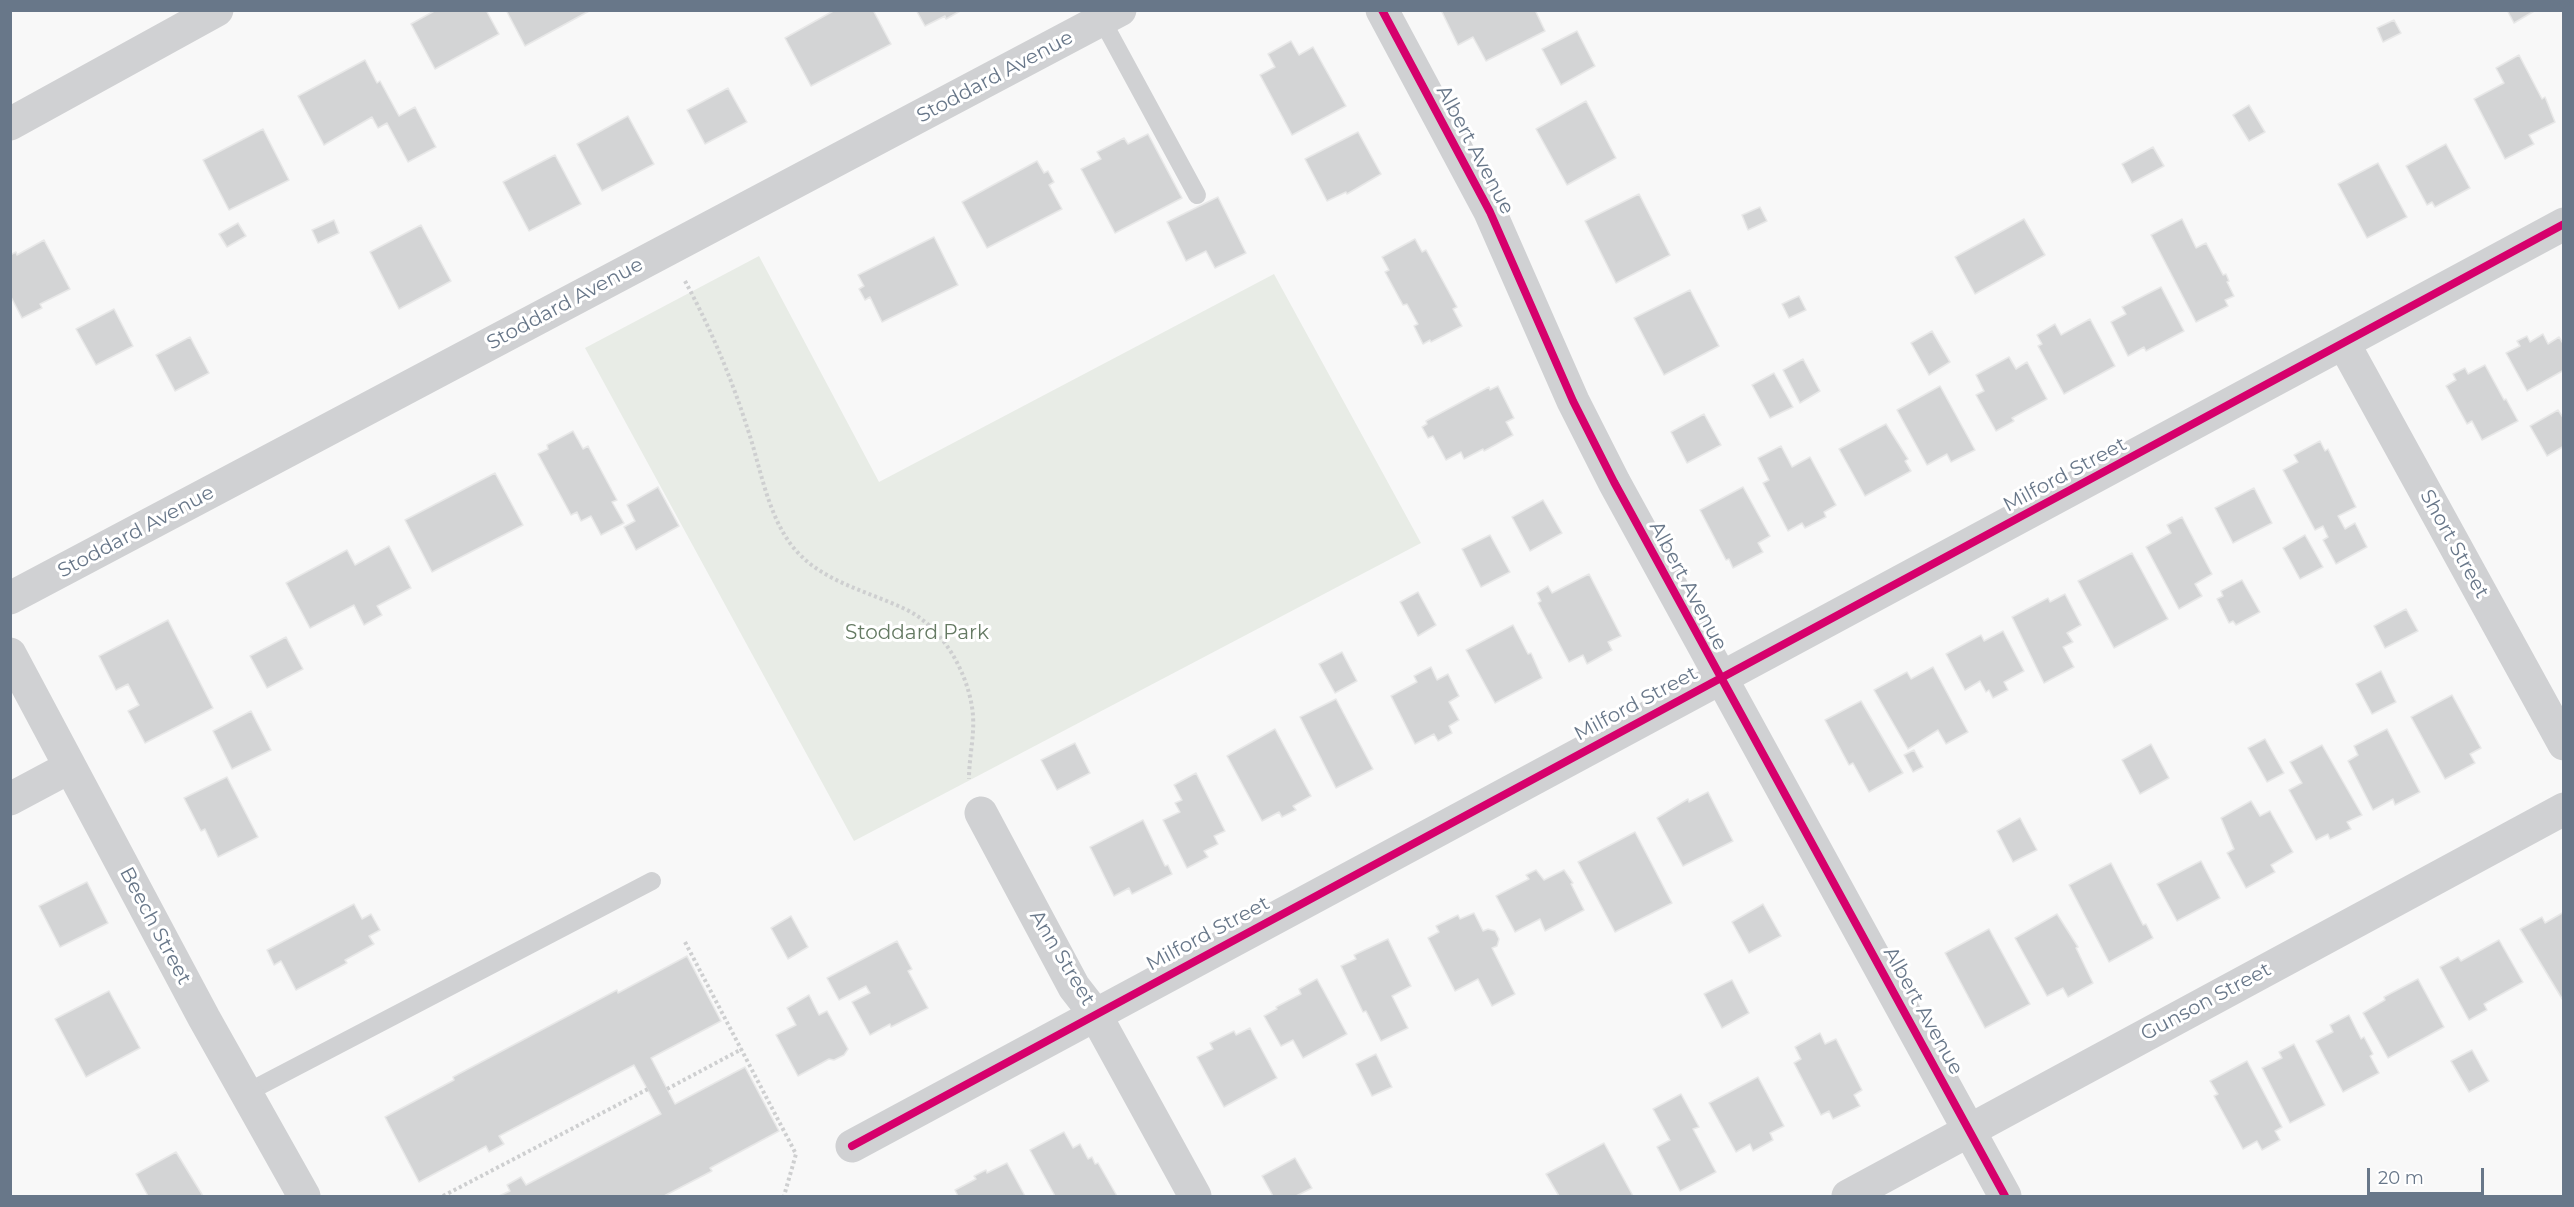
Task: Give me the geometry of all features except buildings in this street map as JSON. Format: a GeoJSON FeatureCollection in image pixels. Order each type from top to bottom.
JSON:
{"type":"FeatureCollection","features":[{"type":"Feature","properties":{"kind":"street"},"geometry":{"type":"LineString","coordinates":[[10,124],[217,10]]}},
{"type":"Feature","properties":{"kind":"street","name":"Albert Avenue"},"geometry":{"type":"LineString","coordinates":[[1382,10],[1490,212],[1573,401],[1614,482],[1719,678],[2005,1197]]}},
{"type":"Feature","properties":{"kind":"street","name":"Stoddard Avenue"},"geometry":{"type":"LineString","coordinates":[[10,598],[1111,15]]}},
{"type":"Feature","properties":{"kind":"street","name":"Milford Street"},"geometry":{"type":"LineString","coordinates":[[852,1146],[2564,224]]}},
{"type":"Feature","properties":{"kind":"street","name":"Short Street"},"geometry":{"type":"LineString","coordinates":[[2344,344],[2564,744]]}},
{"type":"Feature","properties":{"kind":"street","name":"Beech Street"},"geometry":{"type":"LineString","coordinates":[[10,654],[304,1197]]}},
{"type":"Feature","properties":{"kind":"street"},"geometry":{"type":"LineString","coordinates":[[10,799],[70,767]]}},
{"type":"Feature","properties":{"kind":"street","name":"Gunson Street"},"geometry":{"type":"LineString","coordinates":[[1848,1197],[2564,809]]}},
{"type":"Feature","properties":{"kind":"street","name":"Ann Street"},"geometry":{"type":"LineString","coordinates":[[981,813],[1074,987],[1095,1014],[1194,1197]]}},
{"type":"Feature","properties":{"kind":"lane"},"geometry":{"type":"LineString","coordinates":[[1111,15],[1197,195]]}},
{"type":"Feature","properties":{"kind":"lane"},"geometry":{"type":"LineString","coordinates":[[246,1093],[652,881]]}},
{"type":"Feature","properties":{"kind":"path"},"geometry":{"type":"LineString","coordinates":[[668,250],[727,369],[771,504],[784,534],[803,558],[829,578],[907,610],[936,633],[959,661],[972,705],[974,733],[969,775],[969,813],[981,813]]}},
{"type":"Feature","properties":{"kind":"path"},"geometry":{"type":"LineString","coordinates":[[685,942],[796,1154],[784,1197]]}},
{"type":"Feature","properties":{"kind":"path"},"geometry":{"type":"LineString","coordinates":[[667,1089],[742,1049]]}},
{"type":"Feature","properties":{"kind":"path"},"geometry":{"type":"LineString","coordinates":[[443,1197],[648,1089]]}},
{"type":"Feature","properties":{"kind":"green space","name":"Stoddard Park"},"geometry":{"type":"Polygon","coordinates":[[[759,256],[879,482],[1274,274],[1421,543],[854,841],[585,348],[759,256]]]}},
{"type":"Feature","properties":{"kind":"cycle path"},"geometry":{"type":"LineString","coordinates":[[1382,10],[1490,212],[1573,401],[1614,482],[2005,1196]]}},
{"type":"Feature","properties":{"kind":"cycle path"},"geometry":{"type":"LineString","coordinates":[[852,1146],[2564,224]]}}]}
